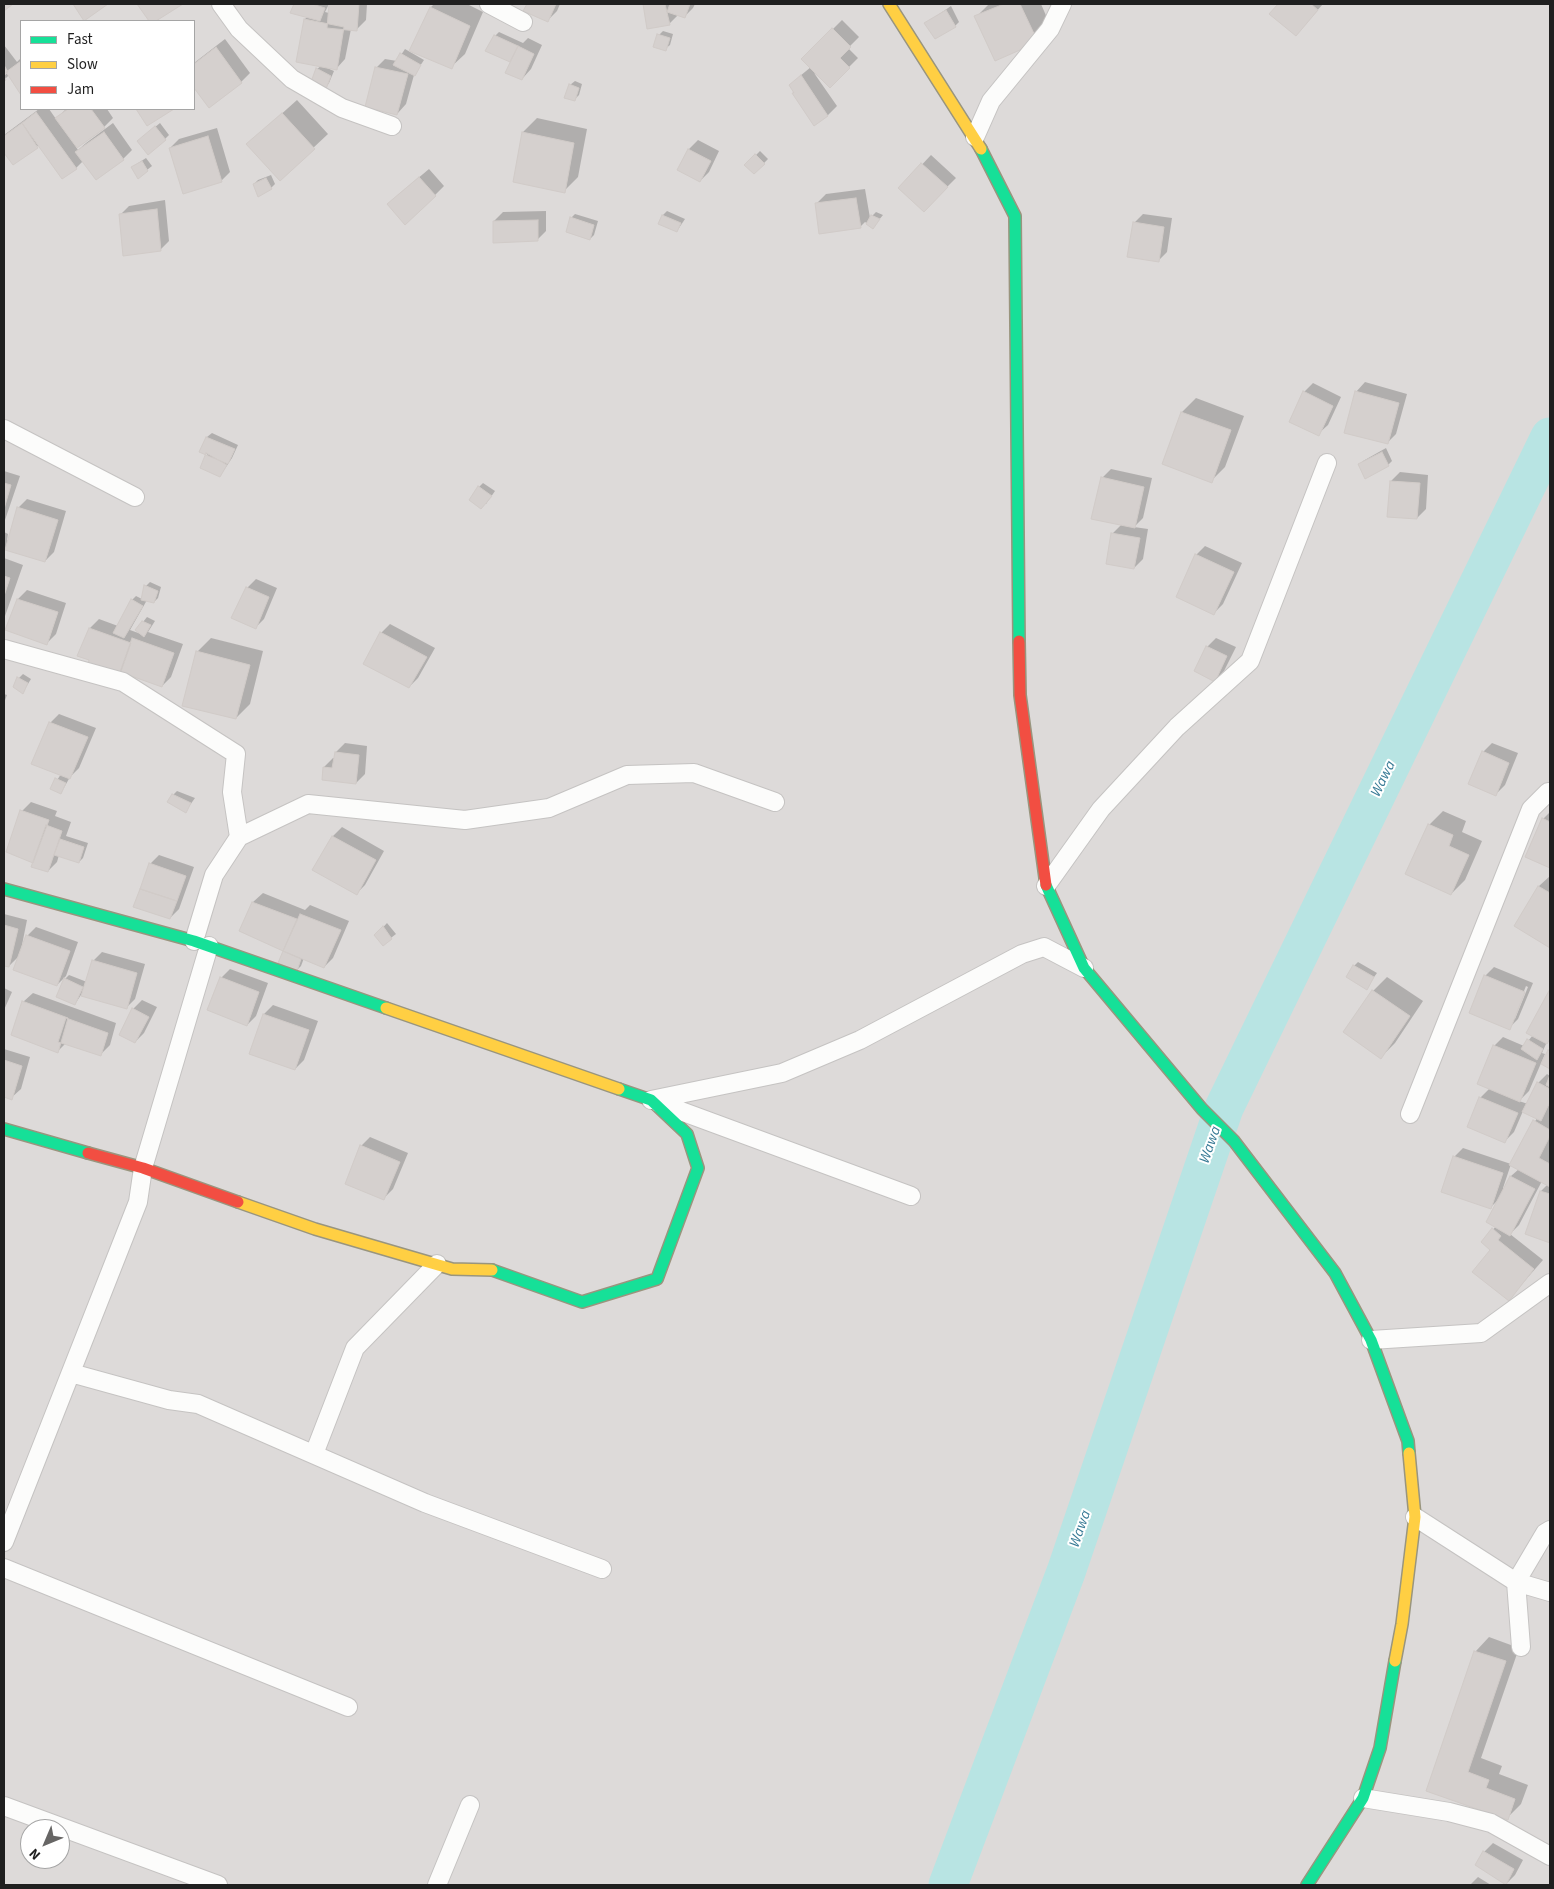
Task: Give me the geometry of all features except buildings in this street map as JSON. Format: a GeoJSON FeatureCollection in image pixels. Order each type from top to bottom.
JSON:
{"type":"FeatureCollection","features":[{"type":"Feature","properties":{"kind":"street"},"geometry":{"type":"LineString","coordinates":[[221,4],[238,29],[292,79],[342,108],[392,126]]}},
{"type":"Feature","properties":{"kind":"street"},"geometry":{"type":"LineString","coordinates":[[489,4],[523,22]]}},
{"type":"Feature","properties":{"kind":"street"},"geometry":{"type":"LineString","coordinates":[[889,4],[975,137],[1015,216],[1020,694],[1046,886],[1084,968],[1202,1109],[1234,1141],[1335,1273],[1371,1340],[1408,1441],[1415,1517],[1402,1624],[1380,1748],[1363,1798],[1307,1885]]}},
{"type":"Feature","properties":{"kind":"street"},"geometry":{"type":"LineString","coordinates":[[975,137],[991,101],[1050,29],[1062,4]]}},
{"type":"Feature","properties":{"kind":"street"},"geometry":{"type":"LineString","coordinates":[[4,429],[135,497]]}},
{"type":"Feature","properties":{"kind":"street"},"geometry":{"type":"LineString","coordinates":[[1046,886],[1101,810],[1177,728],[1250,661],[1326,463]]}},
{"type":"Feature","properties":{"kind":"street"},"geometry":{"type":"LineString","coordinates":[[4,649],[123,682],[236,754],[232,792],[239,837]]}},
{"type":"Feature","properties":{"kind":"street"},"geometry":{"type":"LineString","coordinates":[[4,1542],[138,1202],[143,1168],[202,944],[214,874],[239,837],[308,804],[465,820],[549,808],[627,775],[694,773],[775,802]]}},
{"type":"Feature","properties":{"kind":"street"},"geometry":{"type":"LineString","coordinates":[[1410,1114],[1531,809],[1550,792]]}},
{"type":"Feature","properties":{"kind":"street"},"geometry":{"type":"LineString","coordinates":[[4,889],[202,944],[651,1100],[911,1196]]}},
{"type":"Feature","properties":{"kind":"street"},"geometry":{"type":"LineString","coordinates":[[651,1100],[782,1073],[860,1040],[1022,954],[1044,948],[1084,968]]}},
{"type":"Feature","properties":{"kind":"street"},"geometry":{"type":"LineString","coordinates":[[4,1129],[143,1168],[315,1229],[452,1269],[491,1270],[582,1302],[657,1279],[698,1168],[687,1134],[651,1100]]}},
{"type":"Feature","properties":{"kind":"street"},"geometry":{"type":"LineString","coordinates":[[314,1454],[355,1348],[437,1264]]}},
{"type":"Feature","properties":{"kind":"street"},"geometry":{"type":"LineString","coordinates":[[1371,1340],[1481,1333],[1550,1283]]}},
{"type":"Feature","properties":{"kind":"street"},"geometry":{"type":"LineString","coordinates":[[71,1373],[169,1400],[198,1404],[425,1503],[602,1569]]}},
{"type":"Feature","properties":{"kind":"street"},"geometry":{"type":"LineString","coordinates":[[1415,1517],[1516,1582],[1550,1592]]}},
{"type":"Feature","properties":{"kind":"street"},"geometry":{"type":"LineString","coordinates":[[1521,1647],[1516,1582],[1545,1533],[1550,1530]]}},
{"type":"Feature","properties":{"kind":"street"},"geometry":{"type":"LineString","coordinates":[[4,1568],[348,1707]]}},
{"type":"Feature","properties":{"kind":"street"},"geometry":{"type":"LineString","coordinates":[[1363,1798],[1449,1812],[1491,1823],[1550,1856]]}},
{"type":"Feature","properties":{"kind":"street"},"geometry":{"type":"LineString","coordinates":[[437,1885],[470,1805]]}},
{"type":"Feature","properties":{"kind":"street"},"geometry":{"type":"LineString","coordinates":[[4,1806],[218,1885]]}},
{"type":"Feature","properties":{"kind":"shaded area"},"geometry":{"type":"Polygon","coordinates":[[[4,4],[1550,4],[1550,1885],[4,1885],[4,4]]]}},
{"type":"Feature","properties":{"kind":"waterway","name":"Wawa"},"geometry":{"type":"LineString","coordinates":[[948,1885],[1066,1572],[1224,1108],[1550,437]]}},
{"type":"Feature","properties":{"kind":"traffic: fast"},"geometry":{"type":"LineString","coordinates":[[981,149],[1015,216],[1019,641]]}},
{"type":"Feature","properties":{"kind":"traffic: fast"},"geometry":{"type":"LineString","coordinates":[[1046,885],[1084,968],[1202,1109],[1234,1141],[1335,1273],[1371,1340],[1408,1441],[1409,1453]]}},
{"type":"Feature","properties":{"kind":"traffic: fast"},"geometry":{"type":"LineString","coordinates":[[4,889],[194,941],[386,1008]]}},
{"type":"Feature","properties":{"kind":"traffic: fast"},"geometry":{"type":"LineString","coordinates":[[492,1270],[582,1302],[657,1279],[698,1168],[687,1134],[651,1100],[619,1089]]}},
{"type":"Feature","properties":{"kind":"traffic: fast"},"geometry":{"type":"LineString","coordinates":[[4,1129],[88,1153]]}},
{"type":"Feature","properties":{"kind":"traffic: fast"},"geometry":{"type":"LineString","coordinates":[[1307,1885],[1363,1798],[1380,1748],[1395,1661]]}},
{"type":"Feature","properties":{"kind":"traffic: slow"},"geometry":{"type":"LineString","coordinates":[[889,4],[981,149]]}},
{"type":"Feature","properties":{"kind":"traffic: slow"},"geometry":{"type":"LineString","coordinates":[[386,1008],[619,1089]]}},
{"type":"Feature","properties":{"kind":"traffic: slow"},"geometry":{"type":"LineString","coordinates":[[238,1202],[315,1229],[452,1269],[492,1270]]}},
{"type":"Feature","properties":{"kind":"traffic: slow"},"geometry":{"type":"LineString","coordinates":[[1395,1661],[1402,1624],[1415,1517],[1409,1453]]}},
{"type":"Feature","properties":{"kind":"traffic: jam"},"geometry":{"type":"LineString","coordinates":[[1019,641],[1020,695],[1046,885]]}},
{"type":"Feature","properties":{"kind":"traffic: jam"},"geometry":{"type":"LineString","coordinates":[[88,1153],[143,1168],[238,1202]]}}]}
